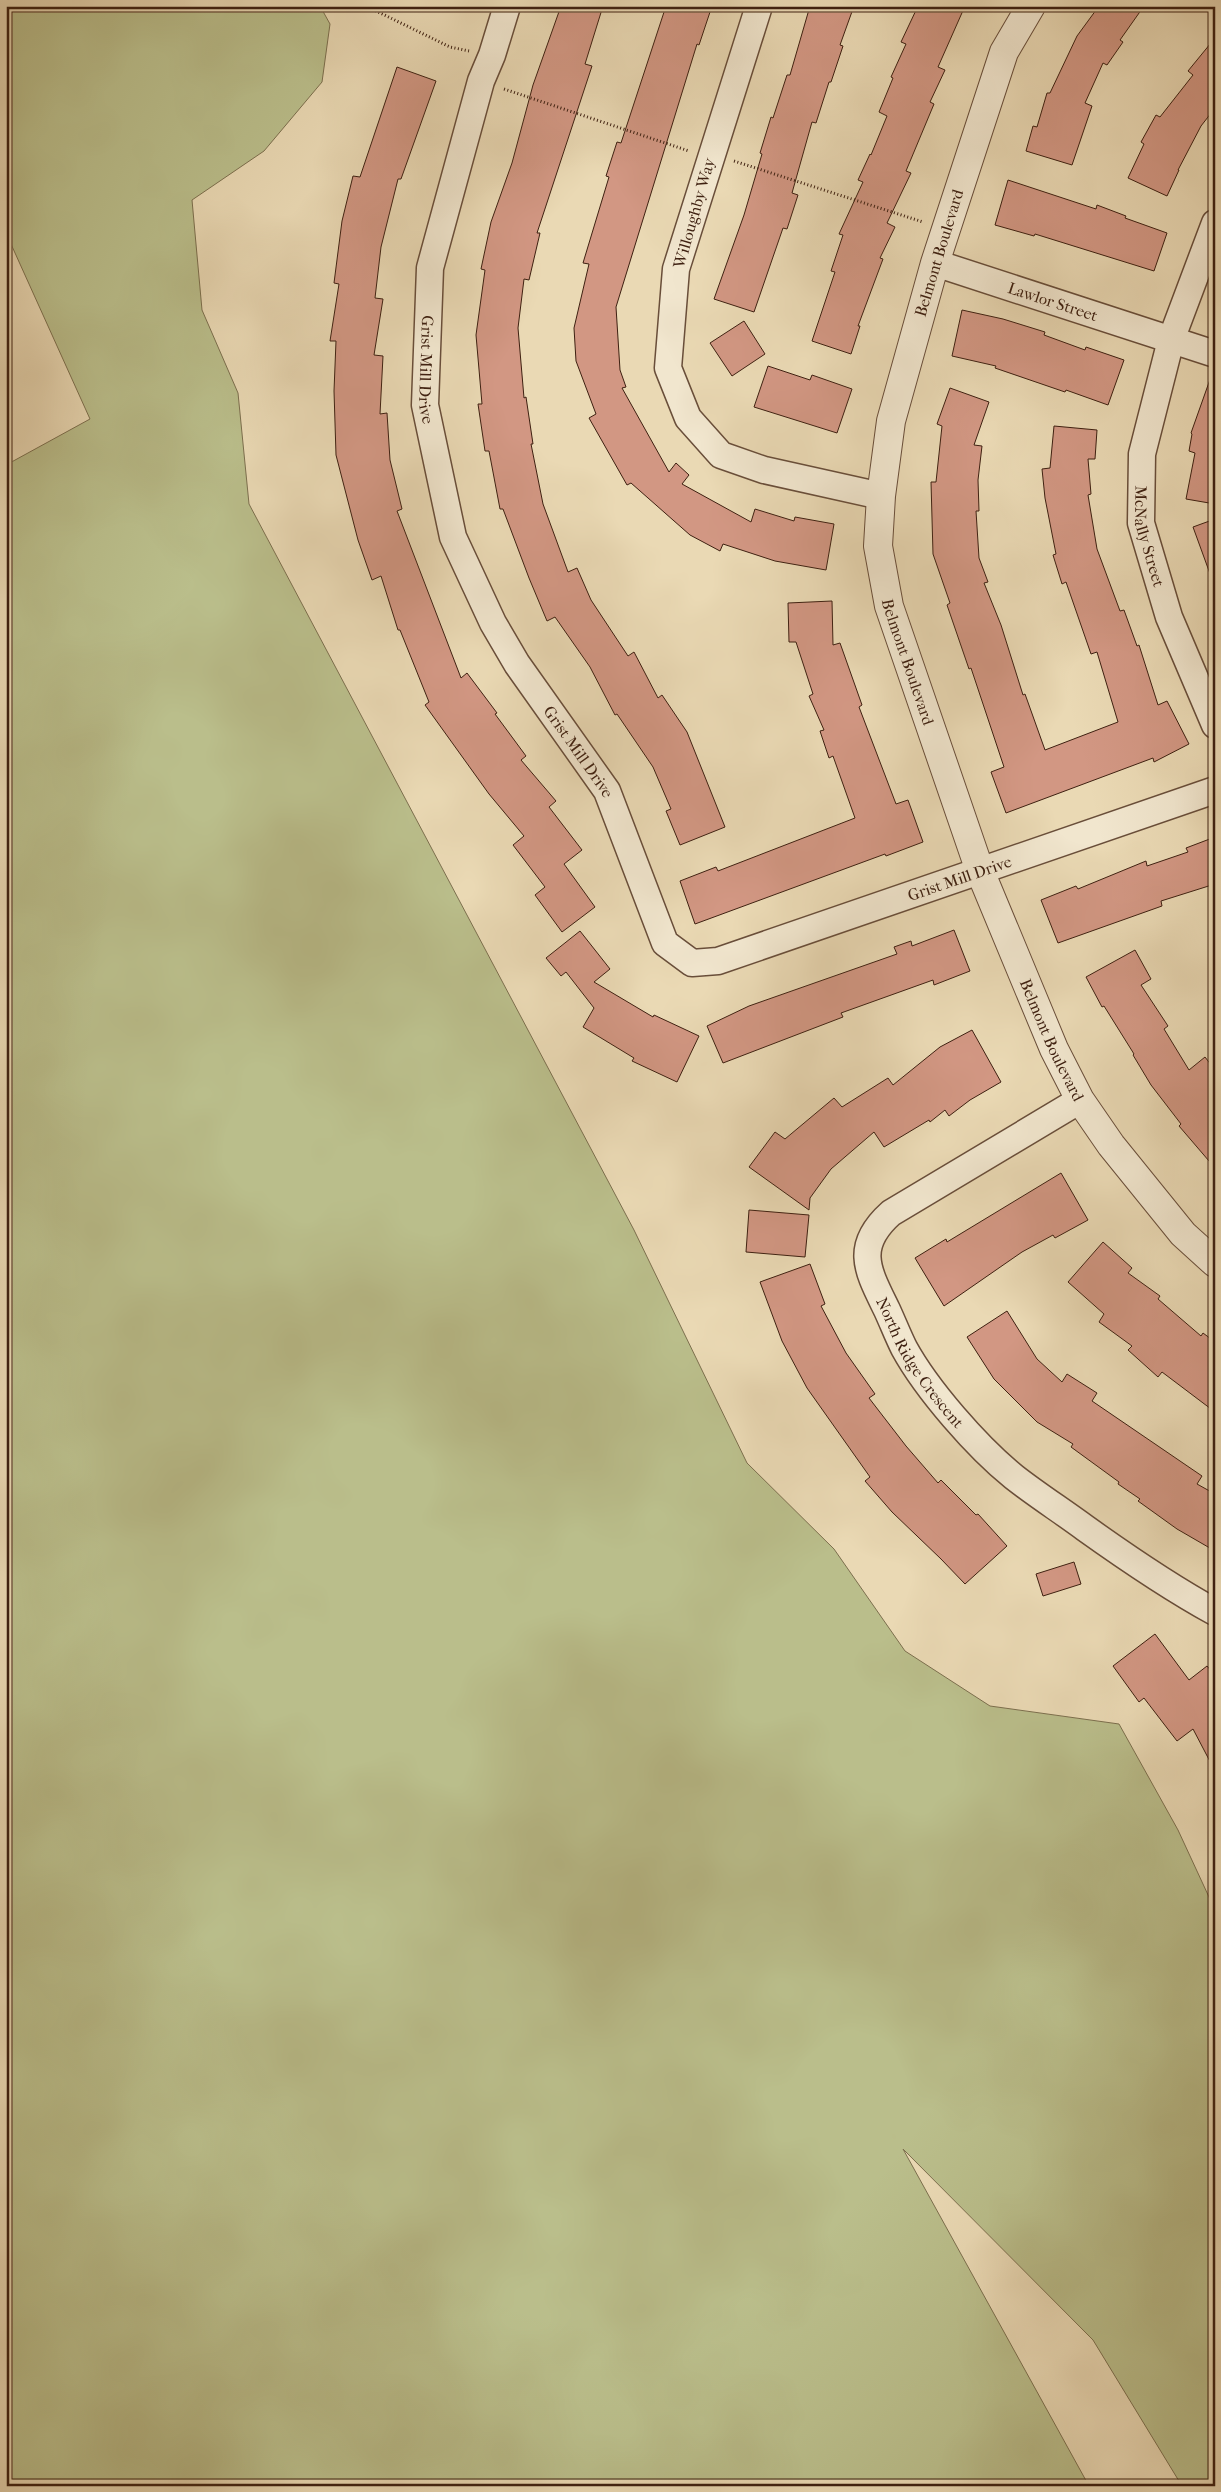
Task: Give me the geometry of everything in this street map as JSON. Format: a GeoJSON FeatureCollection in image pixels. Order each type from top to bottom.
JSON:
{"type":"FeatureCollection","features":[{"type":"Feature","properties":{"kind":"street","name":"Grist Mill Drive"},"geometry":{"type":"LineString","coordinates":[[506,6],[492,55],[481,81],[430,268],[425,405],[453,537],[493,623],[517,664],[607,791],[665,943],[692,963],[718,961],[1215,790]]}},
{"type":"Feature","properties":{"kind":"street","name":"Willoughby Way"},"geometry":{"type":"LineString","coordinates":[[759,6],[676,270],[668,368],[688,418],[721,455],[764,470],[881,496]]}},
{"type":"Feature","properties":{"kind":"street","name":"Belmont Boulevard"},"geometry":{"type":"LineString","coordinates":[[1031,6],[1004,52],[934,263],[891,421],[881,496],[878,546],[889,606],[980,871],[1054,1049],[1080,1100],[1111,1145],[1177,1227],[1215,1263]]}},
{"type":"Feature","properties":{"kind":"street"},"geometry":{"type":"LineString","coordinates":[[1171,340],[1215,223]]}},
{"type":"Feature","properties":{"kind":"street","name":"Lawlor Street"},"geometry":{"type":"LineString","coordinates":[[934,263],[1215,354]]}},
{"type":"Feature","properties":{"kind":"street","name":"McNally Street"},"geometry":{"type":"LineString","coordinates":[[1171,340],[1142,454],[1141,523],[1169,617],[1215,725]]}},
{"type":"Feature","properties":{"kind":"street","name":"North Ridge Crescent"},"geometry":{"type":"LineString","coordinates":[[1080,1100],[891,1213],[872,1233],[868,1245],[868,1268],[905,1349],[916,1367],[956,1418],[994,1457],[1014,1476],[1134,1563],[1215,1612]]}},
{"type":"Feature","properties":{"kind":"path"},"geometry":{"type":"LineString","coordinates":[[366,6],[450,47],[492,55]]}},
{"type":"Feature","properties":{"kind":"green space"},"geometry":{"type":"Polygon","coordinates":[[[6,6],[320,6],[330,24],[322,82],[264,151],[192,200],[202,310],[238,393],[249,504],[634,1230],[747,1463],[834,1549],[905,1651],[990,1706],[1119,1724],[1178,1830],[1215,1910],[1215,2486],[1182,2486],[1093,2340],[903,2149],[1089,2486],[6,2486],[6,465],[90,419],[6,233],[6,6]]]}},
{"type":"Feature","properties":{"kind":"building"},"geometry":{"type":"Polygon","coordinates":[[[561,6],[603,6],[585,64],[592,66],[537,233],[540,233],[529,280],[524,279],[518,328],[524,398],[526,397],[533,444],[531,444],[543,504],[568,572],[577,568],[591,600],[628,656],[634,652],[658,698],[662,695],[687,732],[725,827],[680,845],[666,811],[671,809],[653,767],[617,714],[615,715],[590,667],[555,617],[547,621],[503,509],[500,509],[489,451],[485,451],[478,404],[482,404],[476,335],[485,270],[481,269],[491,222],[512,163],[533,85],[561,6]]]}},
{"type":"Feature","properties":{"kind":"building"},"geometry":{"type":"Polygon","coordinates":[[[666,6],[712,6],[699,45],[697,44],[616,307],[620,370],[626,387],[622,388],[669,472],[676,463],[689,475],[682,484],[751,522],[755,509],[794,521],[795,517],[834,524],[826,570],[775,561],[723,544],[720,551],[690,535],[631,483],[627,485],[589,418],[596,414],[576,361],[574,328],[589,264],[583,263],[609,177],[606,176],[617,142],[621,143],[666,6]]]}},
{"type":"Feature","properties":{"kind":"building"},"geometry":{"type":"Polygon","coordinates":[[[810,6],[854,6],[840,45],[843,46],[831,82],[829,82],[816,123],[812,122],[792,193],[798,195],[787,229],[783,228],[754,312],[714,299],[744,215],[771,117],[773,118],[787,75],[790,75],[810,6]]]}},
{"type":"Feature","properties":{"kind":"building"},"geometry":{"type":"Polygon","coordinates":[[[918,6],[965,6],[938,67],[945,70],[930,102],[934,104],[906,171],[911,173],[887,223],[895,227],[880,258],[883,259],[858,326],[860,326],[851,354],[812,341],[835,272],[831,271],[843,235],[839,234],[863,182],[858,180],[871,155],[887,116],[879,112],[893,78],[891,77],[906,44],[901,42],[918,6]]]}},
{"type":"Feature","properties":{"kind":"building"},"geometry":{"type":"Polygon","coordinates":[[[1099,6],[1144,6],[1120,40],[1123,42],[1107,65],[1103,63],[1085,103],[1092,106],[1072,165],[1026,151],[1033,126],[1037,127],[1047,93],[1050,93],[1077,36],[1099,6]]]}},
{"type":"Feature","properties":{"kind":"building"},"geometry":{"type":"Polygon","coordinates":[[[1215,38],[1215,108],[1201,126],[1167,196],[1128,178],[1144,144],[1141,142],[1156,115],[1160,117],[1193,75],[1188,71],[1215,38]]]}},
{"type":"Feature","properties":{"kind":"building"},"geometry":{"type":"Polygon","coordinates":[[[397,67],[436,81],[401,179],[398,179],[381,247],[375,298],[383,299],[374,355],[383,356],[380,414],[387,413],[390,460],[402,509],[397,511],[461,678],[467,673],[497,713],[495,714],[526,756],[521,760],[556,801],[549,807],[582,850],[564,864],[595,907],[562,932],[535,895],[545,887],[513,845],[524,836],[489,794],[425,705],[429,702],[400,630],[398,630],[381,576],[372,580],[358,540],[336,455],[334,391],[336,341],[330,341],[339,284],[334,283],[342,221],[353,176],[360,177],[397,67]]]}},
{"type":"Feature","properties":{"kind":"building"},"geometry":{"type":"Polygon","coordinates":[[[1008,180],[1096,209],[1097,205],[1126,216],[1125,218],[1167,233],[1154,271],[1035,234],[1034,236],[995,225],[1008,180]]]}},
{"type":"Feature","properties":{"kind":"building"},"geometry":{"type":"Polygon","coordinates":[[[962,310],[1003,319],[1045,332],[1044,335],[1085,350],[1086,347],[1124,360],[1108,405],[995,368],[996,366],[952,356],[962,310]]]}},
{"type":"Feature","properties":{"kind":"building"},"geometry":{"type":"Polygon","coordinates":[[[744,321],[765,354],[732,376],[710,343],[744,321]]]}},
{"type":"Feature","properties":{"kind":"building"},"geometry":{"type":"Polygon","coordinates":[[[768,366],[810,380],[812,375],[852,389],[837,433],[754,407],[768,366]]]}},
{"type":"Feature","properties":{"kind":"building"},"geometry":{"type":"Polygon","coordinates":[[[1213,371],[1215,371],[1215,504],[1186,499],[1195,453],[1189,451],[1191,433],[1213,371]]]}},
{"type":"Feature","properties":{"kind":"building"},"geometry":{"type":"Polygon","coordinates":[[[950,388],[989,402],[974,445],[982,446],[978,480],[979,511],[976,511],[979,558],[988,582],[984,583],[1001,625],[1023,695],[1025,694],[1045,750],[1118,722],[1097,652],[1091,654],[1066,582],[1062,584],[1053,555],[1056,554],[1045,498],[1042,469],[1050,468],[1054,426],[1097,430],[1095,459],[1088,459],[1091,494],[1088,495],[1097,549],[1120,611],[1124,610],[1137,646],[1139,645],[1158,705],[1167,701],[1189,744],[1154,762],[1153,758],[1006,813],[991,772],[1004,767],[971,668],[969,669],[947,605],[950,603],[933,554],[931,482],[936,482],[942,426],[937,424],[950,388]]]}},
{"type":"Feature","properties":{"kind":"building"},"geometry":{"type":"Polygon","coordinates":[[[1215,519],[1215,582],[1213,582],[1193,527],[1215,519]]]}},
{"type":"Feature","properties":{"kind":"building"},"geometry":{"type":"Polygon","coordinates":[[[832,601],[833,645],[840,643],[862,705],[859,707],[896,804],[908,800],[923,842],[886,856],[885,854],[695,924],[680,881],[716,867],[718,871],[855,818],[833,756],[829,758],[820,731],[824,730],[809,696],[813,694],[796,642],[789,642],[788,603],[832,601]]]}},
{"type":"Feature","properties":{"kind":"building"},"geometry":{"type":"Polygon","coordinates":[[[1215,837],[1215,884],[1161,901],[1162,906],[1058,943],[1041,900],[1076,886],[1078,889],[1146,861],[1147,866],[1188,852],[1186,848],[1215,837]]]}},
{"type":"Feature","properties":{"kind":"building"},"geometry":{"type":"Polygon","coordinates":[[[954,930],[970,971],[934,985],[933,980],[841,1013],[843,1017],[723,1063],[707,1026],[749,1006],[897,954],[894,947],[911,941],[912,946],[954,930]]]}},
{"type":"Feature","properties":{"kind":"building"},"geometry":{"type":"Polygon","coordinates":[[[580,931],[610,969],[594,982],[653,1017],[654,1015],[699,1036],[677,1082],[632,1061],[634,1058],[583,1027],[594,1008],[566,972],[561,976],[546,958],[580,931]]]}},
{"type":"Feature","properties":{"kind":"building"},"geometry":{"type":"Polygon","coordinates":[[[1135,950],[1151,979],[1141,985],[1168,1026],[1164,1029],[1189,1070],[1205,1057],[1215,1070],[1215,1168],[1179,1126],[1181,1124],[1151,1085],[1104,1006],[1102,1007],[1086,977],[1135,950]]]}},
{"type":"Feature","properties":{"kind":"building"},"geometry":{"type":"Polygon","coordinates":[[[972,1030],[1001,1082],[970,1100],[949,1116],[945,1110],[930,1122],[929,1120],[884,1147],[874,1132],[831,1169],[810,1198],[809,1210],[749,1167],[775,1132],[785,1139],[834,1098],[842,1107],[888,1078],[893,1085],[940,1047],[972,1030]]]}},
{"type":"Feature","properties":{"kind":"building"},"geometry":{"type":"Polygon","coordinates":[[[1061,1173],[1088,1220],[1055,1238],[1053,1235],[1022,1252],[944,1306],[915,1258],[946,1239],[947,1242],[1061,1173]]]}},
{"type":"Feature","properties":{"kind":"building"},"geometry":{"type":"Polygon","coordinates":[[[749,1210],[809,1215],[805,1257],[746,1252],[749,1210]]]}},
{"type":"Feature","properties":{"kind":"building"},"geometry":{"type":"Polygon","coordinates":[[[1103,1242],[1132,1268],[1128,1273],[1160,1296],[1158,1299],[1201,1336],[1203,1333],[1215,1342],[1215,1412],[1162,1372],[1158,1377],[1128,1350],[1132,1346],[1099,1322],[1104,1314],[1068,1282],[1103,1242]]]}},
{"type":"Feature","properties":{"kind":"building"},"geometry":{"type":"Polygon","coordinates":[[[810,1264],[825,1304],[821,1306],[846,1353],[875,1394],[869,1398],[906,1446],[938,1483],[941,1480],[976,1515],[978,1514],[1007,1546],[965,1584],[892,1512],[865,1481],[870,1477],[807,1388],[782,1341],[760,1282],[810,1264]]]}},
{"type":"Feature","properties":{"kind":"building"},"geometry":{"type":"Polygon","coordinates":[[[1007,1311],[1037,1359],[1062,1382],[1067,1374],[1097,1393],[1092,1401],[1202,1476],[1197,1484],[1215,1494],[1215,1551],[1177,1529],[1138,1501],[1140,1499],[1118,1484],[1119,1482],[1071,1447],[1073,1444],[1037,1422],[994,1379],[967,1337],[1007,1311]]]}},
{"type":"Feature","properties":{"kind":"building"},"geometry":{"type":"Polygon","coordinates":[[[1074,1562],[1081,1584],[1043,1596],[1036,1574],[1074,1562]]]}},
{"type":"Feature","properties":{"kind":"building"},"geometry":{"type":"Polygon","coordinates":[[[1155,1634],[1189,1680],[1207,1666],[1215,1675],[1215,1771],[1193,1729],[1177,1741],[1144,1698],[1139,1702],[1113,1666],[1155,1634]]]}}]}
